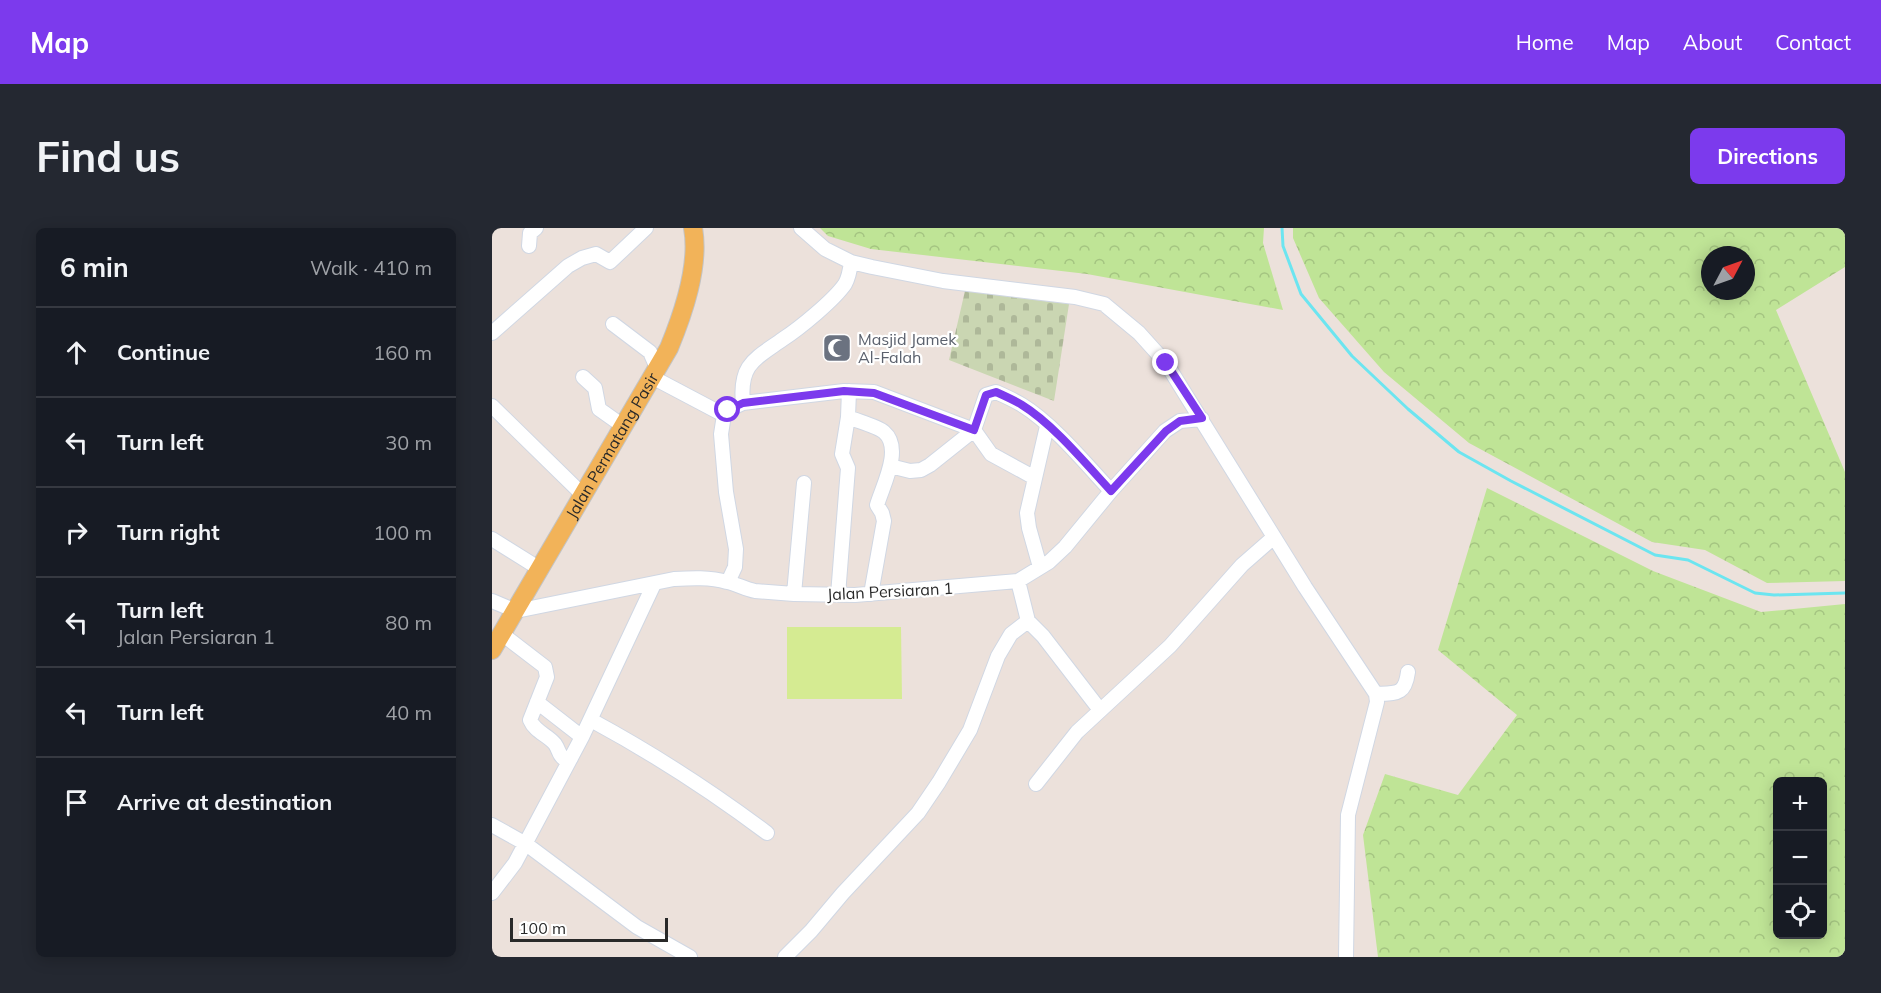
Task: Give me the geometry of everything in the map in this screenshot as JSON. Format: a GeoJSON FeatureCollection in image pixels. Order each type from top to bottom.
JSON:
{"type":"FeatureCollection","features":[{"type":"Feature","properties":{"kind":"main road","name":"Jalan Permatang Pasir"},"geometry":{"type":"LineString","coordinates":[[492,650],[669,348],[682,316],[694,257],[693,228]]}},
{"type":"Feature","properties":{"kind":"street"},"geometry":{"type":"LineString","coordinates":[[529,246],[530,233],[536,228]]}},
{"type":"Feature","properties":{"kind":"street"},"geometry":{"type":"LineString","coordinates":[[492,333],[568,266],[582,258],[596,254],[610,262],[646,228]]}},
{"type":"Feature","properties":{"kind":"street"},"geometry":{"type":"LineString","coordinates":[[801,228],[825,249],[850,262],[943,281],[1075,297],[1104,304],[1139,333],[1166,363],[1202,418],[1226,462],[1376,693],[1377,702],[1348,814],[1346,957]]}},
{"type":"Feature","properties":{"kind":"street"},"geometry":{"type":"LineString","coordinates":[[743,403],[743,376],[751,361],[785,339],[836,295],[846,282],[850,272],[850,262]]}},
{"type":"Feature","properties":{"kind":"street"},"geometry":{"type":"LineString","coordinates":[[613,324],[650,352],[654,372],[724,415]]}},
{"type":"Feature","properties":{"kind":"street"},"geometry":{"type":"LineString","coordinates":[[583,377],[595,388],[599,409],[623,426]]}},
{"type":"Feature","properties":{"kind":"street"},"geometry":{"type":"LineString","coordinates":[[838,595],[848,468],[842,454],[848,417],[849,391]]}},
{"type":"Feature","properties":{"kind":"street"},"geometry":{"type":"LineString","coordinates":[[728,582],[735,567],[736,549],[726,492],[721,434],[724,415],[728,410],[743,403],[849,391],[874,393],[974,430],[991,454],[1035,478]]}},
{"type":"Feature","properties":{"kind":"street"},"geometry":{"type":"LineString","coordinates":[[890,466],[910,471],[921,470],[930,465],[974,430],[986,395],[996,392],[1023,406],[1047,426],[1111,491]]}},
{"type":"Feature","properties":{"kind":"street"},"geometry":{"type":"LineString","coordinates":[[492,406],[583,495]]}},
{"type":"Feature","properties":{"kind":"street"},"geometry":{"type":"LineString","coordinates":[[848,417],[884,432],[894,456],[877,505],[884,521],[871,594]]}},
{"type":"Feature","properties":{"kind":"street","name":"Jalan Persiaran 1"},"geometry":{"type":"LineString","coordinates":[[516,611],[674,579],[698,578],[728,582],[755,591],[838,595],[1018,581],[1065,547],[1091,521],[1111,491],[1166,431],[1180,421],[1202,418]]}},
{"type":"Feature","properties":{"kind":"street"},"geometry":{"type":"LineString","coordinates":[[1040,567],[1027,513],[1047,426]]}},
{"type":"Feature","properties":{"kind":"street"},"geometry":{"type":"LineString","coordinates":[[794,594],[804,483]]}},
{"type":"Feature","properties":{"kind":"street"},"geometry":{"type":"LineString","coordinates":[[1036,784],[1077,732],[1170,646],[1242,565],[1274,537]]}},
{"type":"Feature","properties":{"kind":"street"},"geometry":{"type":"LineString","coordinates":[[492,539],[540,569]]}},
{"type":"Feature","properties":{"kind":"street"},"geometry":{"type":"LineString","coordinates":[[1018,581],[1028,621],[1043,636],[1100,710]]}},
{"type":"Feature","properties":{"kind":"street"},"geometry":{"type":"LineString","coordinates":[[492,893],[526,844],[591,720],[654,584]]}},
{"type":"Feature","properties":{"kind":"street"},"geometry":{"type":"LineString","coordinates":[[492,601],[516,611]]}},
{"type":"Feature","properties":{"kind":"street"},"geometry":{"type":"LineString","coordinates":[[785,957],[918,813],[970,730],[998,656],[1011,634],[1028,621]]}},
{"type":"Feature","properties":{"kind":"street"},"geometry":{"type":"LineString","coordinates":[[502,634],[545,667],[547,677],[530,720],[532,726],[555,744],[560,757],[566,760],[571,758]]}},
{"type":"Feature","properties":{"kind":"street"},"geometry":{"type":"LineString","coordinates":[[1376,693],[1400,691],[1404,688],[1408,672]]}},
{"type":"Feature","properties":{"kind":"street"},"geometry":{"type":"LineString","coordinates":[[537,702],[582,737]]}},
{"type":"Feature","properties":{"kind":"street"},"geometry":{"type":"LineString","coordinates":[[591,720],[643,748],[767,833]]}},
{"type":"Feature","properties":{"kind":"street"},"geometry":{"type":"LineString","coordinates":[[492,825],[526,844],[637,927],[690,957]]}},
{"type":"Feature","properties":{"kind":"green space"},"geometry":{"type":"Polygon","coordinates":[[[820,228],[1264,228],[1263,243],[1283,310],[1087,274],[871,249],[828,236],[820,228]]]}},
{"type":"Feature","properties":{"kind":"green space"},"geometry":{"type":"Polygon","coordinates":[[[1293,228],[1845,228],[1845,267],[1776,310],[1845,472],[1845,581],[1767,583],[1705,550],[1652,542],[1469,443],[1384,372],[1319,298],[1293,238],[1293,228]]]}},
{"type":"Feature","properties":{"kind":"green space"},"geometry":{"type":"Polygon","coordinates":[[[965,291],[1069,304],[1054,401],[949,360],[965,291]]]}},
{"type":"Feature","properties":{"kind":"green space"},"geometry":{"type":"Polygon","coordinates":[[[1487,488],[1653,571],[1761,612],[1845,604],[1845,957],[1378,957],[1363,835],[1385,774],[1458,795],[1517,715],[1438,650],[1487,488]]]}},
{"type":"Feature","properties":{"kind":"green space"},"geometry":{"type":"Polygon","coordinates":[[[787,627],[901,627],[902,699],[787,699],[787,627]]]}},
{"type":"Feature","properties":{"kind":"waterway"},"geometry":{"type":"LineString","coordinates":[[1282,228],[1283,246],[1301,294],[1352,356],[1408,409],[1459,452],[1655,555],[1688,560],[1755,593],[1774,595],[1845,593]]}},
{"type":"Feature","properties":{"kind":"place","name":"Masjid Jamek Al-Falah"},"geometry":{"type":"Point","coordinates":[837,348]}},
{"type":"Feature","properties":{"kind":"route"},"geometry":{"type":"LineString","coordinates":[[728,410],[743,403],[854,390],[874,393],[974,430],[986,395],[996,392],[1023,406],[1047,426],[1111,491],[1166,431],[1180,421],[1202,418],[1166,363]]}}]}
